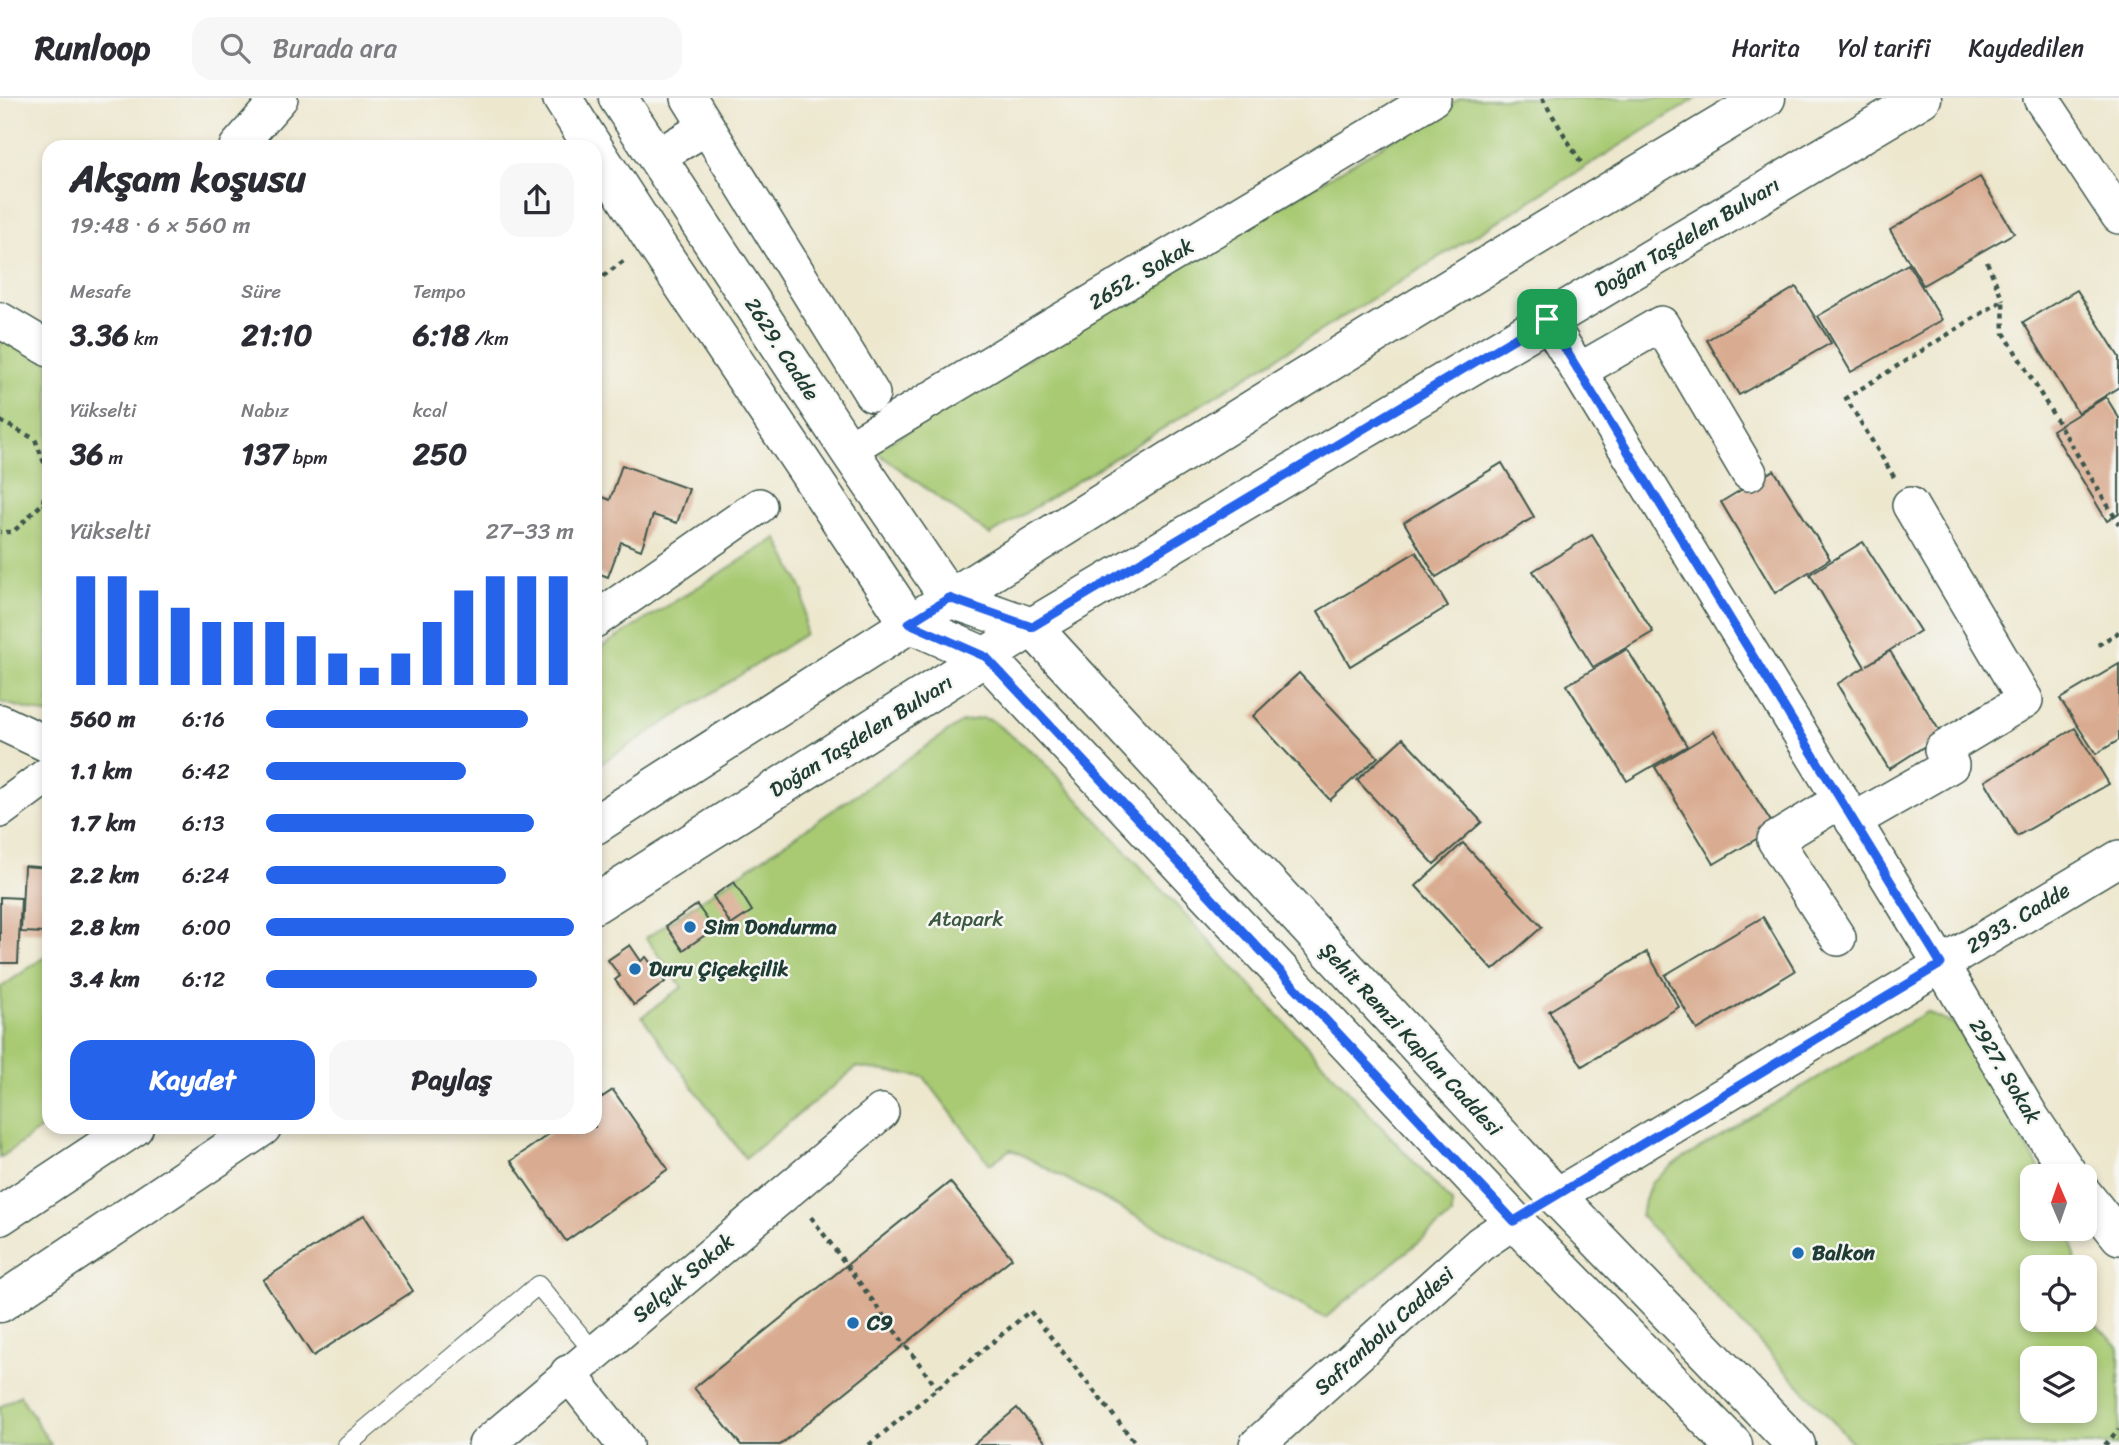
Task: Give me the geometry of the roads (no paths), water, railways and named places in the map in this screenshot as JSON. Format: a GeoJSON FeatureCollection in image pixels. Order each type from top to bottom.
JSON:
{"type":"FeatureCollection","features":[{"type":"Feature","properties":{"kind":"main road"},"geometry":{"type":"LineString","coordinates":[[562,98],[588,140]]}},
{"type":"Feature","properties":{"kind":"main road","name":"2629. Cadde"},"geometry":{"type":"LineString","coordinates":[[618,98],[949,598]]}},
{"type":"Feature","properties":{"kind":"main road"},"geometry":{"type":"LineString","coordinates":[[602,820],[949,598],[1601,196],[1766,98]]}},
{"type":"Feature","properties":{"kind":"main road","name":"Doğan Taşdelen Bulvarı"},"geometry":{"type":"LineString","coordinates":[[602,900],[1032,627],[1922,98]]}},
{"type":"Feature","properties":{"kind":"main road"},"geometry":{"type":"LineString","coordinates":[[602,161],[909,623],[986,657],[1514,1221],[1733,1445]]}},
{"type":"Feature","properties":{"kind":"main road"},"geometry":{"type":"LineString","coordinates":[[949,598],[1032,627]]}},
{"type":"Feature","properties":{"kind":"main road","name":"Şehit Remzi Kaplan Caddesi"},"geometry":{"type":"LineString","coordinates":[[1032,627],[1556,1196],[1796,1445]]}},
{"type":"Feature","properties":{"kind":"main road"},"geometry":{"type":"LineString","coordinates":[[0,1216],[123,1134]]}},
{"type":"Feature","properties":{"kind":"main road"},"geometry":{"type":"LineString","coordinates":[[0,1303],[252,1134]]}},
{"type":"Feature","properties":{"kind":"main road"},"geometry":{"type":"LineString","coordinates":[[1514,1221],[1556,1196]]}},
{"type":"Feature","properties":{"kind":"street"},"geometry":{"type":"LineString","coordinates":[[243,140],[281,98]]}},
{"type":"Feature","properties":{"kind":"street"},"geometry":{"type":"LineString","coordinates":[[2041,98],[2119,216]]}},
{"type":"Feature","properties":{"kind":"street","name":"2652. Sokak"},"geometry":{"type":"LineString","coordinates":[[848,449],[1415,103]]}},
{"type":"Feature","properties":{"kind":"street"},"geometry":{"type":"LineString","coordinates":[[656,157],[698,112],[872,394]]}},
{"type":"Feature","properties":{"kind":"street","name":"2927. Sokak"},"geometry":{"type":"LineString","coordinates":[[1547,319],[1941,964],[2030,1115],[2063,1164]]}},
{"type":"Feature","properties":{"kind":"street"},"geometry":{"type":"LineString","coordinates":[[0,320],[42,345]]}},
{"type":"Feature","properties":{"kind":"street"},"geometry":{"type":"LineString","coordinates":[[1579,371],[1661,324],[1749,474]]}},
{"type":"Feature","properties":{"kind":"street"},"geometry":{"type":"LineString","coordinates":[[1838,938],[1775,840],[1951,765],[1942,750],[2025,700],[1910,505]]}},
{"type":"Feature","properties":{"kind":"street"},"geometry":{"type":"LineString","coordinates":[[602,615],[759,506]]}},
{"type":"Feature","properties":{"kind":"street"},"geometry":{"type":"LineString","coordinates":[[0,722],[42,742]]}},
{"type":"Feature","properties":{"kind":"street"},"geometry":{"type":"LineString","coordinates":[[0,810],[42,779]]}},
{"type":"Feature","properties":{"kind":"street","name":"2933. Cadde"},"geometry":{"type":"LineString","coordinates":[[1556,1196],[2119,858]]}},
{"type":"Feature","properties":{"kind":"street","name":"Selçuk Sokak"},"geometry":{"type":"LineString","coordinates":[[486,1445],[881,1112]]}},
{"type":"Feature","properties":{"kind":"street"},"geometry":{"type":"LineString","coordinates":[[2097,1209],[2119,1237]]}},
{"type":"Feature","properties":{"kind":"street","name":"Safranbolu Caddesi"},"geometry":{"type":"LineString","coordinates":[[1257,1445],[1480,1244],[1514,1221]]}},
{"type":"Feature","properties":{"kind":"street"},"geometry":{"type":"LineString","coordinates":[[581,1363],[625,1445]]}},
{"type":"Feature","properties":{"kind":"lane"},"geometry":{"type":"LineString","coordinates":[[347,1445],[538,1286],[581,1363]]}},
{"type":"Feature","properties":{"kind":"place","name":"Sim Dondurma"},"geometry":{"type":"Point","coordinates":[690,927]}},
{"type":"Feature","properties":{"kind":"place","name":"Duru Çiçekçilik"},"geometry":{"type":"Point","coordinates":[635,969]}},
{"type":"Feature","properties":{"kind":"place","name":"Balkon"},"geometry":{"type":"Point","coordinates":[1798,1253]}},
{"type":"Feature","properties":{"kind":"place","name":"C9"},"geometry":{"type":"Point","coordinates":[853,1323]}},
{"type":"Feature","properties":{"kind":"park label","name":"Atapark"},"geometry":{"type":"Point","coordinates":[966,919]}}]}
